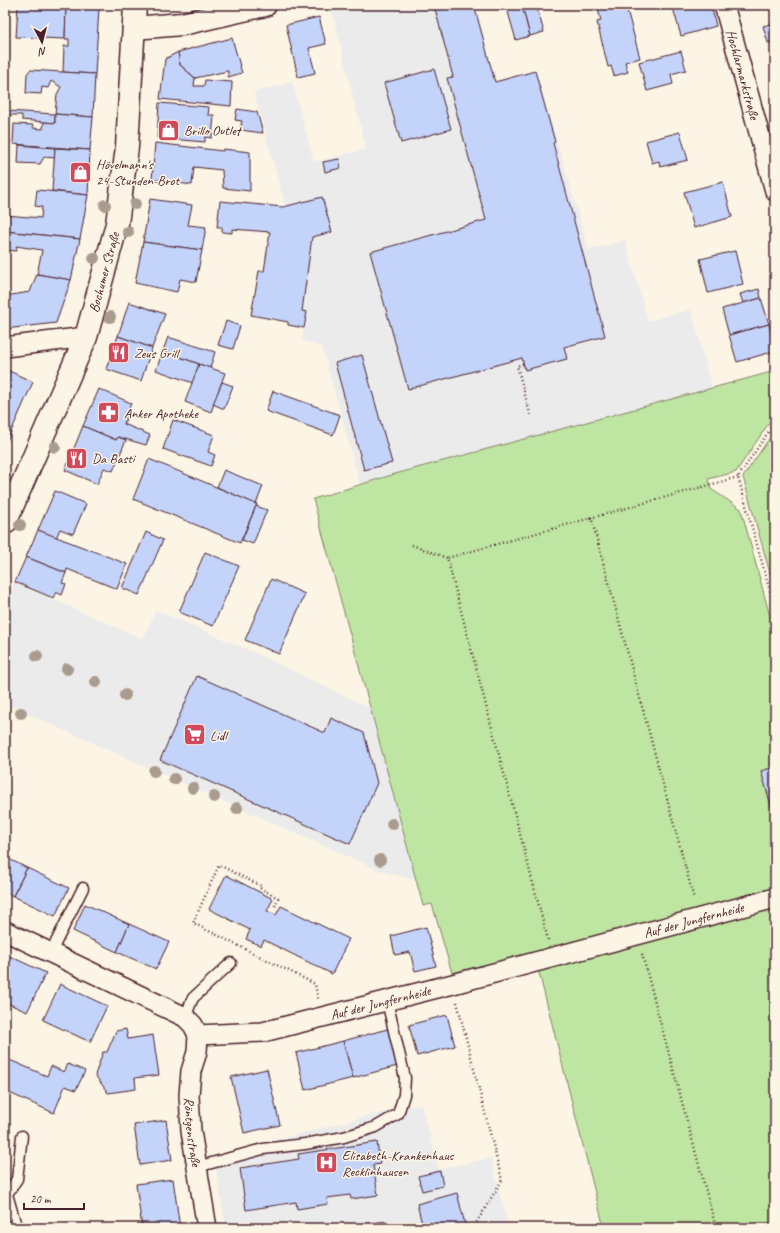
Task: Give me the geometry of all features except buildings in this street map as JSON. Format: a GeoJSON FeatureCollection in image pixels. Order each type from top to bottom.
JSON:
{"type":"FeatureCollection","features":[{"type":"Feature","properties":{"kind":"main road","name":"Bochumer Straße"},"geometry":{"type":"LineString","coordinates":[[5,523],[86,337],[117,224],[127,147],[135,5]]}},
{"type":"Feature","properties":{"kind":"main road"},"geometry":{"type":"LineString","coordinates":[[134,28],[182,24],[265,5]]}},
{"type":"Feature","properties":{"kind":"street","name":"Hochlarmarkstraße"},"geometry":{"type":"LineString","coordinates":[[724,5],[775,191]]}},
{"type":"Feature","properties":{"kind":"street"},"geometry":{"type":"LineString","coordinates":[[5,347],[86,337]]}},
{"type":"Feature","properties":{"kind":"street","name":"Auf der Jungfernheide"},"geometry":{"type":"LineString","coordinates":[[198,1035],[263,1032],[553,958],[775,898]]}},
{"type":"Feature","properties":{"kind":"street"},"geometry":{"type":"LineString","coordinates":[[5,930],[185,1017],[193,1025],[198,1035]]}},
{"type":"Feature","properties":{"kind":"street","name":"Röntgenstraße"},"geometry":{"type":"LineString","coordinates":[[198,1035],[197,1052],[191,1071],[189,1095],[191,1131],[207,1228]]}},
{"type":"Feature","properties":{"kind":"lane"},"geometry":{"type":"LineString","coordinates":[[51,952],[83,888]]}},
{"type":"Feature","properties":{"kind":"lane"},"geometry":{"type":"LineString","coordinates":[[185,1017],[193,998],[231,963]]}},
{"type":"Feature","properties":{"kind":"lane"},"geometry":{"type":"LineString","coordinates":[[197,1167],[263,1149],[305,1144],[344,1137],[376,1127],[398,1114],[404,1095],[406,1078],[387,1001]]}},
{"type":"Feature","properties":{"kind":"lane"},"geometry":{"type":"LineString","coordinates":[[19,1228],[15,1222],[7,1194],[17,1178],[22,1136]]}},
{"type":"Feature","properties":{"kind":"path"},"geometry":{"type":"LineString","coordinates":[[523,364],[517,366],[531,417]]}},
{"type":"Feature","properties":{"kind":"path"},"geometry":{"type":"LineString","coordinates":[[412,545],[447,558],[738,477],[775,422]]}},
{"type":"Feature","properties":{"kind":"path"},"geometry":{"type":"LineString","coordinates":[[738,477],[775,609]]}},
{"type":"Feature","properties":{"kind":"path"},"geometry":{"type":"LineString","coordinates":[[591,517],[699,919]]}},
{"type":"Feature","properties":{"kind":"path"},"geometry":{"type":"LineString","coordinates":[[447,558],[553,958]]}},
{"type":"Feature","properties":{"kind":"path"},"geometry":{"type":"LineString","coordinates":[[275,906],[278,898],[260,888],[261,886],[219,865],[193,923],[315,984],[323,1017]]}},
{"type":"Feature","properties":{"kind":"path"},"geometry":{"type":"LineString","coordinates":[[637,936],[716,1228]]}},
{"type":"Feature","properties":{"kind":"path"},"geometry":{"type":"LineString","coordinates":[[453,984],[502,1180],[476,1225],[476,1228]]}},
{"type":"Feature","properties":{"kind":"shaded area"},"geometry":{"type":"Polygon","coordinates":[[[356,5],[475,5],[496,81],[536,70],[589,250],[625,240],[648,321],[691,309],[712,388],[360,485],[322,347],[302,341],[307,312],[302,311],[312,237],[332,232],[322,197],[285,206],[254,92],[292,82],[314,162],[366,149],[332,11],[356,5]]]}},
{"type":"Feature","properties":{"kind":"shaded area"},"geometry":{"type":"Polygon","coordinates":[[[14,582],[143,639],[156,610],[253,652],[370,708],[416,881],[376,869],[5,704],[5,602],[14,582]]]}},
{"type":"Feature","properties":{"kind":"shaded area","name":"Elisabeth-Krankenhaus Recklinhausen"},"geometry":{"type":"Polygon","coordinates":[[[421,1104],[439,1169],[491,1158],[509,1228],[226,1228],[214,1156],[421,1104]]]}},
{"type":"Feature","properties":{"kind":"green space"},"geometry":{"type":"Polygon","coordinates":[[[775,371],[775,414],[736,472],[708,479],[711,489],[741,509],[775,635],[775,1228],[604,1228],[534,953],[452,973],[432,904],[423,906],[313,499],[395,474],[775,371]]]}},
{"type":"Feature","properties":{"kind":"green space"},"geometry":{"type":"Polygon","coordinates":[[[775,430],[775,591],[743,477],[775,430]]]}},
{"type":"Feature","properties":{"kind":"place","name":"Brillo Outlet"},"geometry":{"type":"Point","coordinates":[168,130]}},
{"type":"Feature","properties":{"kind":"place","name":"Hövelmann's 24-Stunden-Brot"},"geometry":{"type":"Point","coordinates":[80,172]}},
{"type":"Feature","properties":{"kind":"place","name":"Zeus Grill"},"geometry":{"type":"Point","coordinates":[119,353]}},
{"type":"Feature","properties":{"kind":"place","name":"Anker Apotheke"},"geometry":{"type":"Point","coordinates":[108,413]}},
{"type":"Feature","properties":{"kind":"place","name":"Da Basti"},"geometry":{"type":"Point","coordinates":[77,458]}},
{"type":"Feature","properties":{"kind":"place","name":"Lidl"},"geometry":{"type":"Point","coordinates":[194,735]}},
{"type":"Feature","properties":{"kind":"place","name":"Elisabeth-Krankenhaus Recklinhausen"},"geometry":{"type":"Point","coordinates":[326,1163]}}]}
